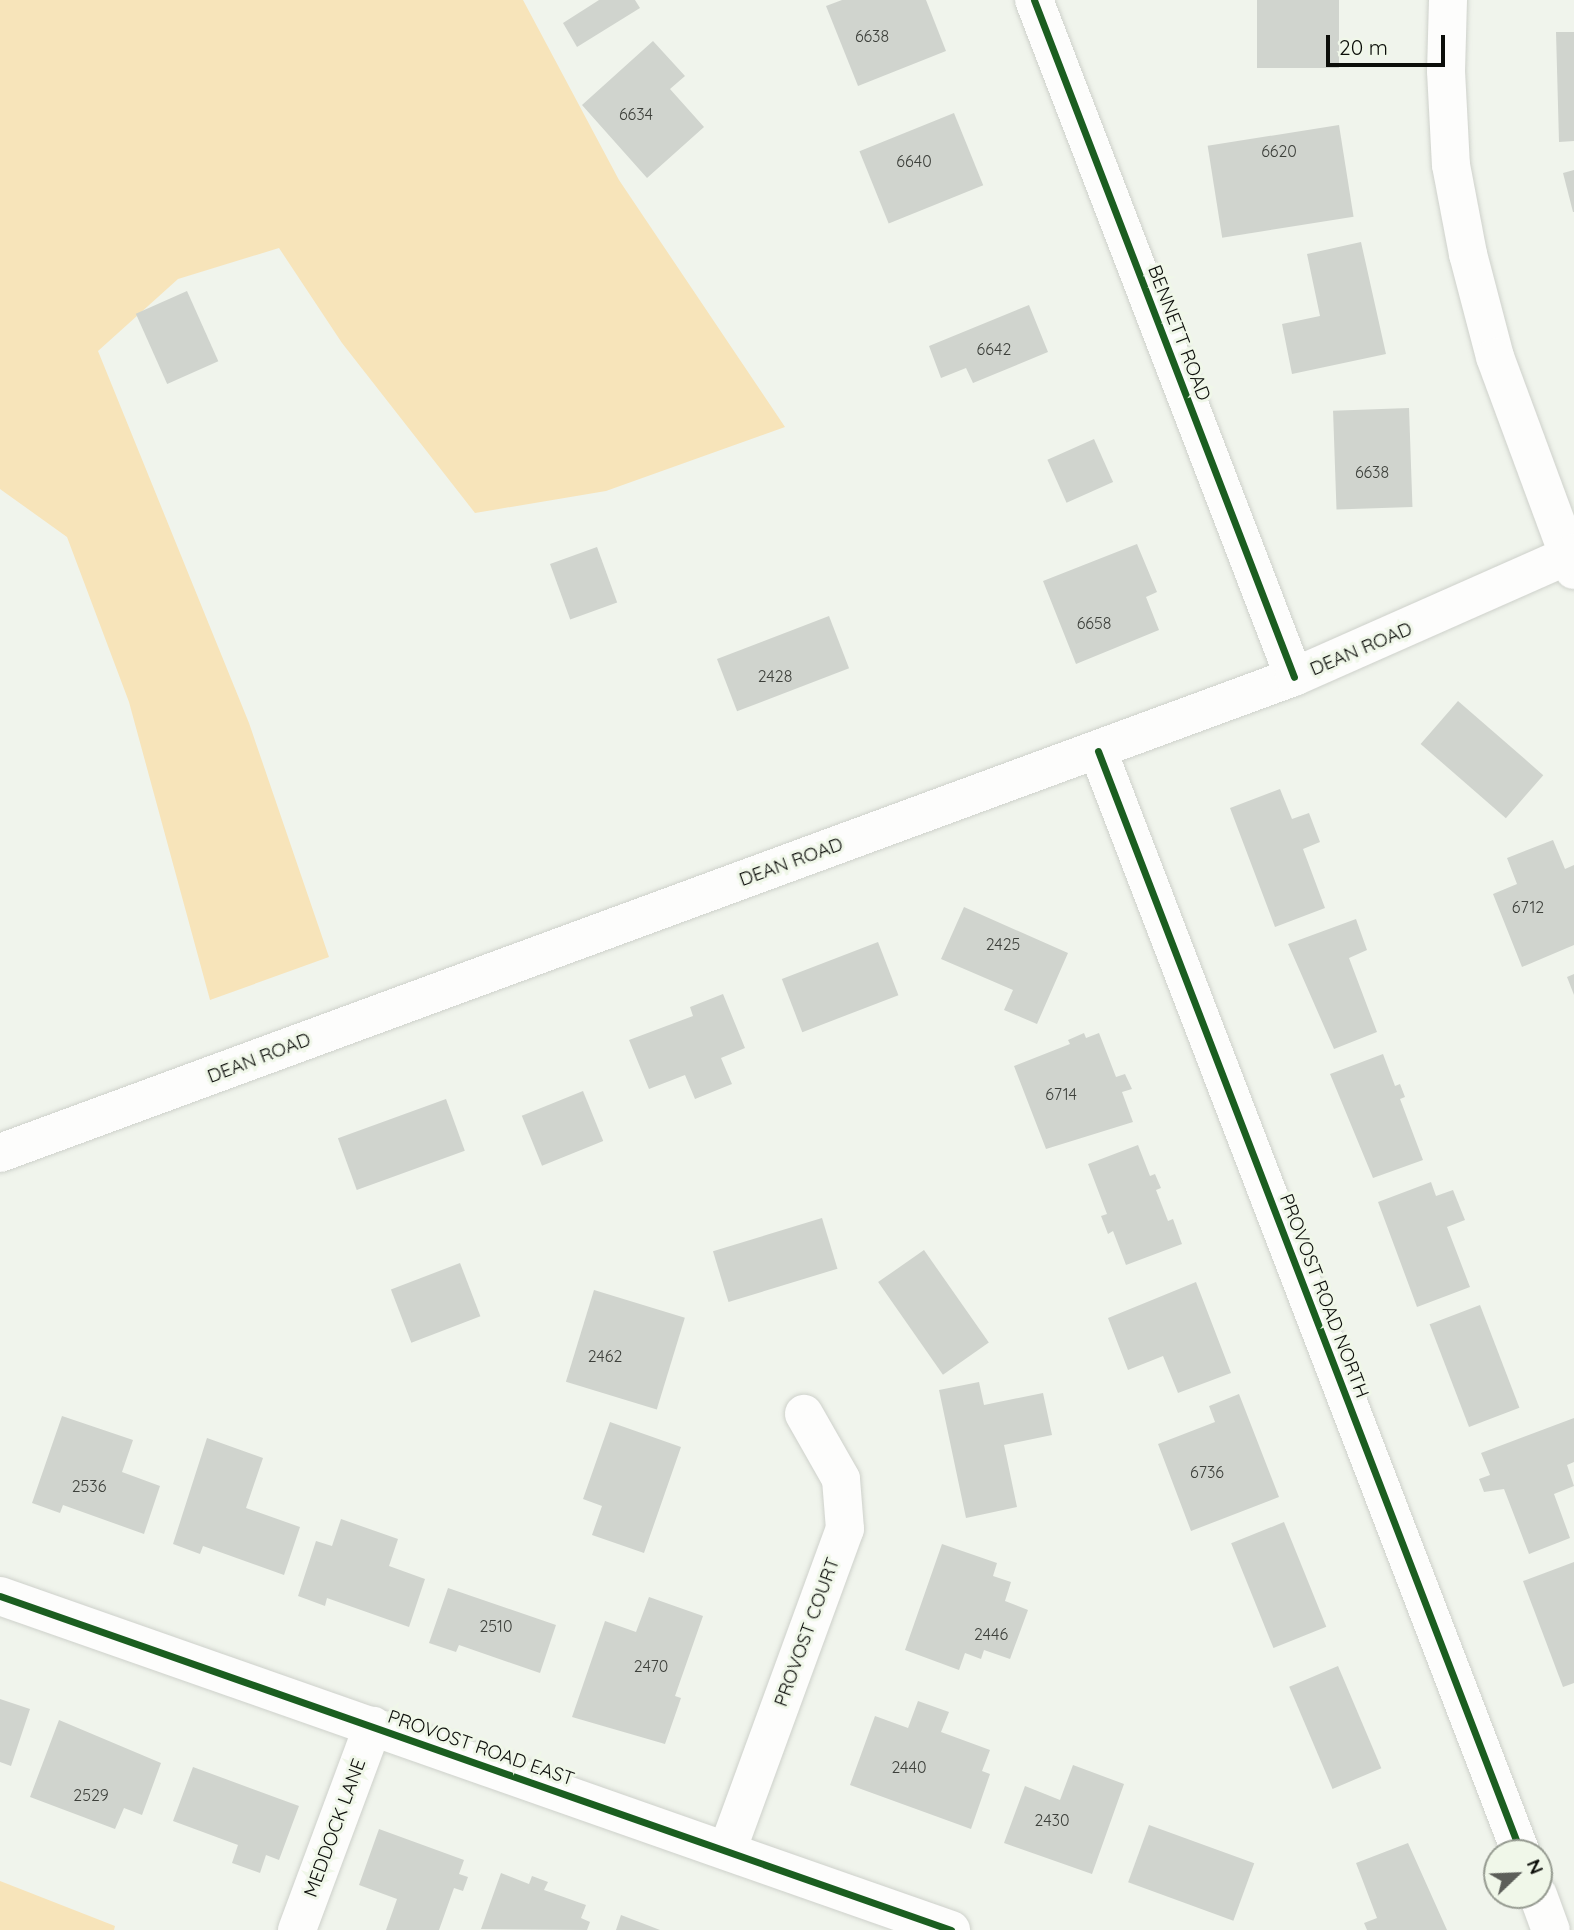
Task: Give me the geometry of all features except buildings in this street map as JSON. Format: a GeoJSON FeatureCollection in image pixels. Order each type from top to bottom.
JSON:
{"type":"FeatureCollection","features":[{"type":"Feature","properties":{"kind":"street","name":"BENNETT ROAD"},"geometry":{"type":"LineString","coordinates":[[1034,0],[1294,677]]}},
{"type":"Feature","properties":{"kind":"street"},"geometry":{"type":"LineString","coordinates":[[1448,0],[1446,71],[1451,165],[1468,254],[1495,357],[1572,560]]}},
{"type":"Feature","properties":{"kind":"street","name":"DEAN ROAD"},"geometry":{"type":"LineString","coordinates":[[0,1153],[1098,751],[1294,677],[1572,560]]}},
{"type":"Feature","properties":{"kind":"street","name":"PROVOST ROAD NORTH"},"geometry":{"type":"LineString","coordinates":[[1098,751],[1516,1839]]}},
{"type":"Feature","properties":{"kind":"street","name":"PROVOST COURT"},"geometry":{"type":"LineString","coordinates":[[727,1851],[845,1529],[841,1479],[804,1414]]}},
{"type":"Feature","properties":{"kind":"street","name":"PROVOST ROAD EAST"},"geometry":{"type":"LineString","coordinates":[[0,1596],[951,1930]]}},
{"type":"Feature","properties":{"kind":"street","name":"MEDDOCK LANE"},"geometry":{"type":"LineString","coordinates":[[297,1930],[373,1726]]}},
{"type":"Feature","properties":{"kind":"street"},"geometry":{"type":"LineString","coordinates":[[1543,1909],[1551,1930]]}},
{"type":"Feature","properties":{"kind":"shaded area"},"geometry":{"type":"Polygon","coordinates":[[[0,0],[523,0],[619,180],[785,427],[606,491],[475,513],[342,343],[279,248],[178,279],[98,351],[249,723],[329,957],[210,1000],[129,702],[67,537],[0,489],[0,0]]]}},
{"type":"Feature","properties":{"kind":"shaded area"},"geometry":{"type":"Polygon","coordinates":[[[0,1881],[115,1926],[114,1930],[0,1930],[0,1881]]]}},
{"type":"Feature","properties":{"kind":"cycle path"},"geometry":{"type":"LineString","coordinates":[[1034,0],[1294,677]]}},
{"type":"Feature","properties":{"kind":"cycle path"},"geometry":{"type":"LineString","coordinates":[[1098,751],[1516,1839]]}},
{"type":"Feature","properties":{"kind":"cycle path"},"geometry":{"type":"LineString","coordinates":[[0,1596],[951,1930]]}}]}
